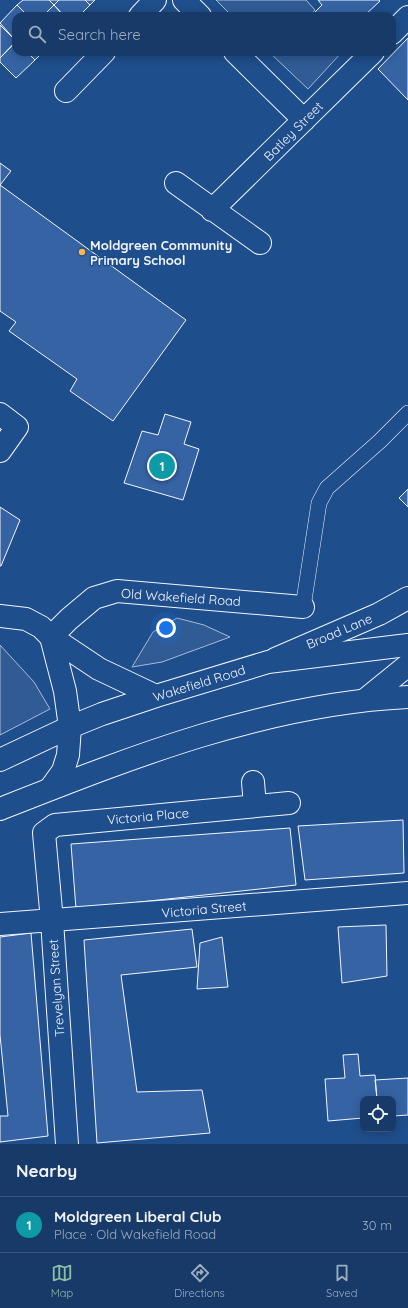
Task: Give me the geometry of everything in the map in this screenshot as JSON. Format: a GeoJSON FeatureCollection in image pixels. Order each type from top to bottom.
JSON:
{"type":"FeatureCollection","features":[{"type":"Feature","properties":{"kind":"main road"},"geometry":{"type":"LineString","coordinates":[[144,12],[155,0]]}},
{"type":"Feature","properties":{"kind":"main road"},"geometry":{"type":"LineString","coordinates":[[184,0],[196,12]]}},
{"type":"Feature","properties":{"kind":"main road"},"geometry":{"type":"LineString","coordinates":[[396,29],[408,17]]}},
{"type":"Feature","properties":{"kind":"main road"},"geometry":{"type":"LineString","coordinates":[[66,91],[100,56]]}},
{"type":"Feature","properties":{"kind":"main road"},"geometry":{"type":"LineString","coordinates":[[240,56],[304,120]]}},
{"type":"Feature","properties":{"kind":"main road","name":"Batley Street"},"geometry":{"type":"LineString","coordinates":[[212,210],[369,56]]}},
{"type":"Feature","properties":{"kind":"main road"},"geometry":{"type":"LineString","coordinates":[[176,184],[260,243]]}},
{"type":"Feature","properties":{"kind":"main road"},"geometry":{"type":"LineString","coordinates":[[0,414],[17,427],[0,451]]}},
{"type":"Feature","properties":{"kind":"main road","name":"Old Wakefield Road"},"geometry":{"type":"LineString","coordinates":[[51,638],[69,619],[94,598],[117,591],[303,607]]}},
{"type":"Feature","properties":{"kind":"main road","name":"Broad Lane"},"geometry":{"type":"LineString","coordinates":[[268,662],[379,614],[408,598]]}},
{"type":"Feature","properties":{"kind":"main road"},"geometry":{"type":"LineString","coordinates":[[0,616],[26,619],[41,627],[51,638],[99,669],[156,696]]}},
{"type":"Feature","properties":{"kind":"main road"},"geometry":{"type":"LineString","coordinates":[[50,789],[62,771],[68,755],[70,727],[65,691],[51,638]]}},
{"type":"Feature","properties":{"kind":"main road","name":"Wakefield Road"},"geometry":{"type":"LineString","coordinates":[[0,760],[70,727],[156,696],[268,662],[408,645]]}},
{"type":"Feature","properties":{"kind":"main road"},"geometry":{"type":"LineString","coordinates":[[366,699],[408,665]]}},
{"type":"Feature","properties":{"kind":"main road"},"geometry":{"type":"LineString","coordinates":[[0,809],[147,752],[246,722],[366,699],[408,697]]}},
{"type":"Feature","properties":{"kind":"main road"},"geometry":{"type":"LineString","coordinates":[[253,782],[255,806]]}},
{"type":"Feature","properties":{"kind":"main road","name":"Victoria Place"},"geometry":{"type":"LineString","coordinates":[[44,833],[55,825],[289,803]]}},
{"type":"Feature","properties":{"kind":"main road","name":"Trevelyan Street"},"geometry":{"type":"LineString","coordinates":[[44,833],[52,921],[67,1144]]}},
{"type":"Feature","properties":{"kind":"main road","name":"Victoria Street"},"geometry":{"type":"LineString","coordinates":[[0,924],[408,892]]}},
{"type":"Feature","properties":{"kind":"lane"},"geometry":{"type":"LineString","coordinates":[[303,607],[319,503],[327,488],[380,441],[408,413]]}},
{"type":"Feature","properties":{"kind":"shaded area"},"geometry":{"type":"Polygon","coordinates":[[[216,0],[306,0],[315,10],[313,12],[228,12],[216,0]]]}},
{"type":"Feature","properties":{"kind":"shaded area"},"geometry":{"type":"Polygon","coordinates":[[[273,56],[338,56],[308,89],[273,56]]]}},
{"type":"Feature","properties":{"kind":"shaded area"},"geometry":{"type":"Polygon","coordinates":[[[177,618],[204,625],[230,637],[162,662],[132,667],[153,632],[177,618]]]}},
{"type":"Feature","properties":{"kind":"shaded area"},"geometry":{"type":"Polygon","coordinates":[[[0,645],[34,682],[50,709],[0,735],[0,645]]]}},
{"type":"Feature","properties":{"kind":"building"},"geometry":{"type":"Polygon","coordinates":[[[23,0],[49,0],[54,5],[47,12],[24,12],[17,5],[23,0]]]}},
{"type":"Feature","properties":{"kind":"building"},"geometry":{"type":"Polygon","coordinates":[[[49,0],[59,0],[54,5],[49,0]]]}},
{"type":"Feature","properties":{"kind":"building"},"geometry":{"type":"Polygon","coordinates":[[[59,0],[85,0],[90,5],[83,12],[60,12],[54,5],[59,0]]]}},
{"type":"Feature","properties":{"kind":"building"},"geometry":{"type":"Polygon","coordinates":[[[85,0],[95,0],[90,5],[85,0]]]}},
{"type":"Feature","properties":{"kind":"building"},"geometry":{"type":"Polygon","coordinates":[[[318,0],[380,1],[368,12],[315,12],[322,5],[318,0]]]}},
{"type":"Feature","properties":{"kind":"building"},"geometry":{"type":"Polygon","coordinates":[[[17,5],[24,12],[12,12],[12,36],[0,23],[17,5]]]}},
{"type":"Feature","properties":{"kind":"building"},"geometry":{"type":"Polygon","coordinates":[[[54,5],[60,12],[47,12],[54,5]]]}},
{"type":"Feature","properties":{"kind":"building"},"geometry":{"type":"Polygon","coordinates":[[[0,25],[12,37],[12,45],[0,58],[0,25]]]}},
{"type":"Feature","properties":{"kind":"building"},"geometry":{"type":"Polygon","coordinates":[[[408,38],[408,100],[378,69],[391,56],[396,56],[396,50],[408,38]]]}},
{"type":"Feature","properties":{"kind":"building"},"geometry":{"type":"Polygon","coordinates":[[[12,46],[12,56],[31,56],[35,60],[16,78],[0,62],[0,58],[12,46]]]}},
{"type":"Feature","properties":{"kind":"building"},"geometry":{"type":"Polygon","coordinates":[[[31,56],[39,56],[35,60],[31,56]]]}},
{"type":"Feature","properties":{"kind":"building"},"geometry":{"type":"Polygon","coordinates":[[[0,163],[11,171],[0,185],[0,163]]]}},
{"type":"Feature","properties":{"kind":"building"},"geometry":{"type":"Polygon","coordinates":[[[0,185],[186,320],[113,421],[70,391],[77,379],[9,331],[16,322],[0,311],[0,185]]]}},
{"type":"Feature","properties":{"kind":"building"},"geometry":{"type":"Polygon","coordinates":[[[165,414],[191,422],[184,444],[199,449],[183,500],[124,483],[142,431],[158,435],[165,414]]]}},
{"type":"Feature","properties":{"kind":"building"},"geometry":{"type":"Polygon","coordinates":[[[408,489],[408,507],[399,498],[408,489]]]}},
{"type":"Feature","properties":{"kind":"building"},"geometry":{"type":"Polygon","coordinates":[[[0,507],[20,520],[1,566],[0,566],[0,507]]]}},
{"type":"Feature","properties":{"kind":"building"},"geometry":{"type":"Polygon","coordinates":[[[403,820],[404,873],[305,880],[298,826],[403,820]]]}},
{"type":"Feature","properties":{"kind":"building"},"geometry":{"type":"Polygon","coordinates":[[[290,828],[296,885],[76,909],[71,844],[290,828]]]}},
{"type":"Feature","properties":{"kind":"building"},"geometry":{"type":"Polygon","coordinates":[[[386,925],[387,976],[342,983],[338,927],[386,925]]]}},
{"type":"Feature","properties":{"kind":"building"},"geometry":{"type":"Polygon","coordinates":[[[192,929],[197,967],[121,975],[137,1092],[202,1090],[210,1133],[97,1143],[84,940],[192,929]]]}},
{"type":"Feature","properties":{"kind":"building"},"geometry":{"type":"Polygon","coordinates":[[[31,933],[48,1136],[0,1142],[0,1116],[8,1116],[0,1035],[0,937],[31,933]]]}},
{"type":"Feature","properties":{"kind":"building"},"geometry":{"type":"Polygon","coordinates":[[[222,937],[228,987],[197,989],[200,943],[222,937]]]}},
{"type":"Feature","properties":{"kind":"building"},"geometry":{"type":"Polygon","coordinates":[[[358,1054],[360,1076],[375,1075],[377,1096],[360,1096],[360,1118],[328,1121],[325,1079],[345,1078],[343,1055],[358,1054]]]}},
{"type":"Feature","properties":{"kind":"building"},"geometry":{"type":"Polygon","coordinates":[[[408,1078],[408,1115],[396,1116],[396,1096],[377,1096],[375,1080],[408,1078]]]}},
{"type":"Feature","properties":{"kind":"place","name":"Moldgreen Community Primary School"},"geometry":{"type":"Point","coordinates":[82,252]}},
{"type":"Feature","properties":{"kind":"place","name":"Moldgreen Liberal Club"},"geometry":{"type":"Point","coordinates":[162,466]}}]}
